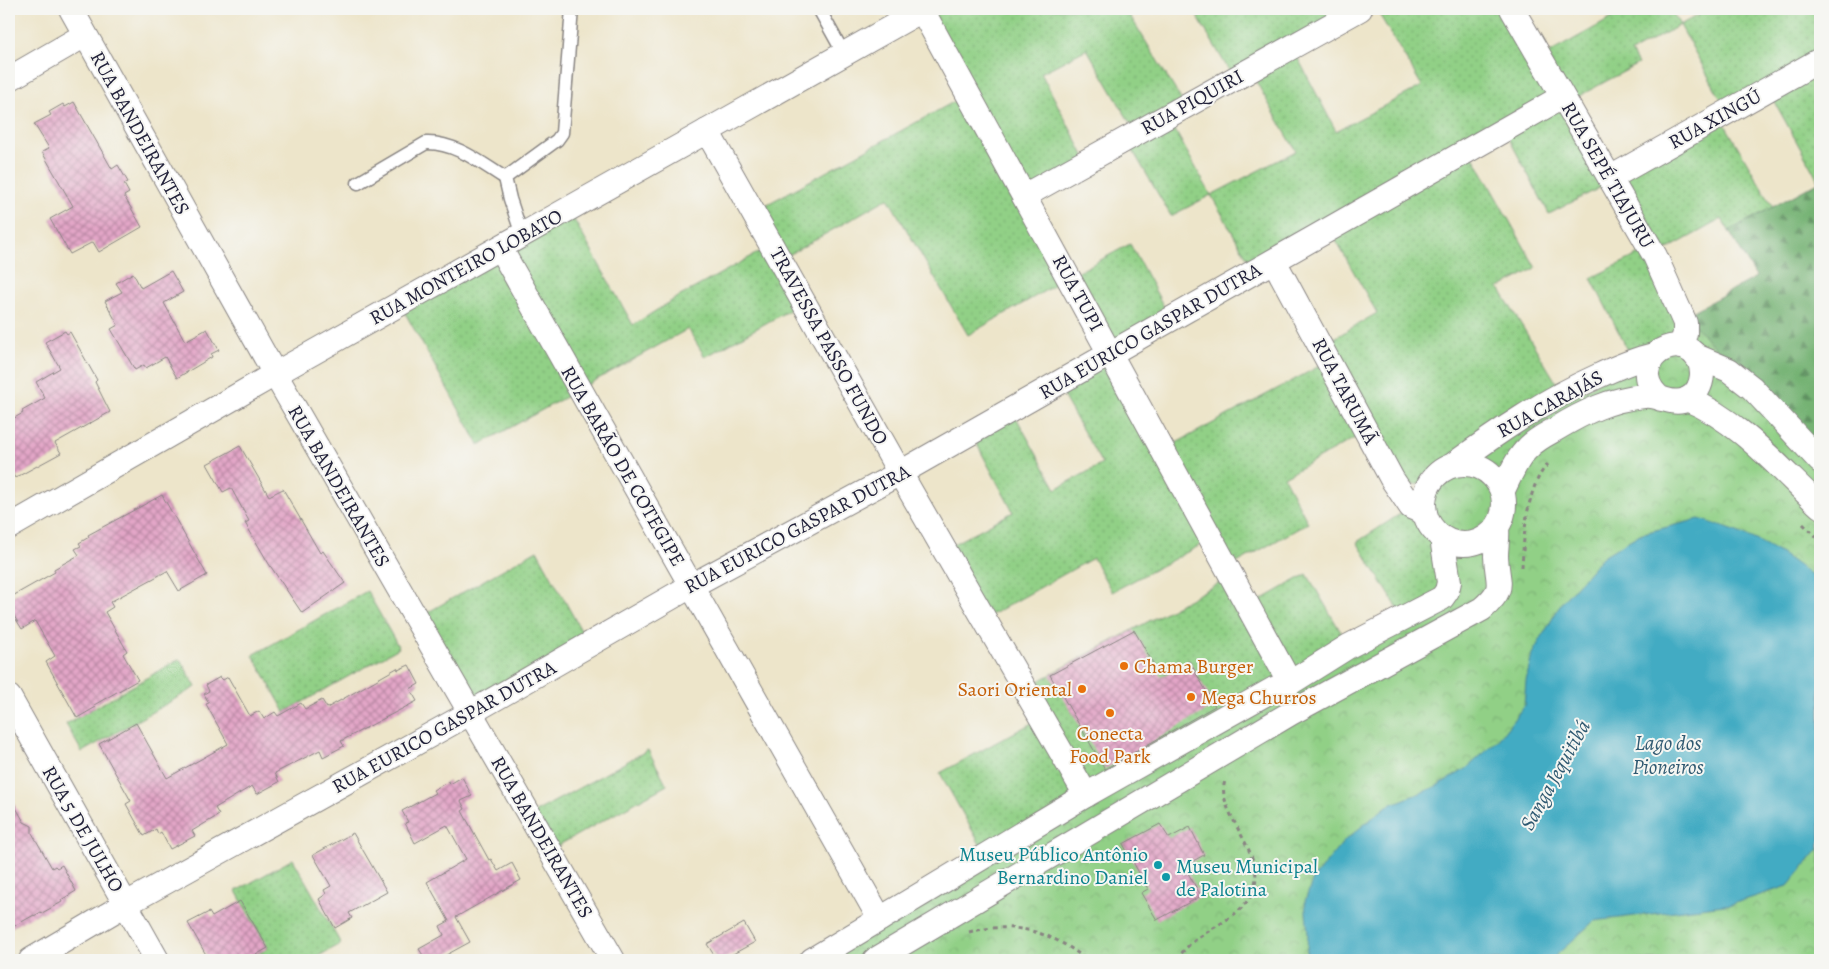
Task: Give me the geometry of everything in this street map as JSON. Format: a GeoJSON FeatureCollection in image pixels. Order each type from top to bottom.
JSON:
{"type":"FeatureCollection","features":[{"type":"Feature","properties":{"kind":"street","name":"RUA BANDEIRANTES"},"geometry":{"type":"LineString","coordinates":[[71,9],[275,374],[613,960]]}},
{"type":"Feature","properties":{"kind":"street","name":"RUA MONTEIRO LOBATO"},"geometry":{"type":"LineString","coordinates":[[9,526],[923,9]]}},
{"type":"Feature","properties":{"kind":"street","name":"RUA TUPI"},"geometry":{"type":"LineString","coordinates":[[923,9],[1290,683]]}},
{"type":"Feature","properties":{"kind":"street","name":"RUA PIQUIRI"},"geometry":{"type":"LineString","coordinates":[[1024,196],[1360,9]]}},
{"type":"Feature","properties":{"kind":"street","name":"RUA SEPÉ TIAJURU"},"geometry":{"type":"LineString","coordinates":[[1512,9],[1655,256],[1685,323],[1689,351]]}},
{"type":"Feature","properties":{"kind":"street"},"geometry":{"type":"LineString","coordinates":[[9,79],[86,35]]}},
{"type":"Feature","properties":{"kind":"street","name":"RUA XINGÚ"},"geometry":{"type":"LineString","coordinates":[[1610,178],[1820,60]]}},
{"type":"Feature","properties":{"kind":"street","name":"RUA EURICO GASPAR DUTRA"},"geometry":{"type":"LineString","coordinates":[[31,960],[126,904],[470,713],[691,586],[900,473],[1562,97]]}},
{"type":"Feature","properties":{"kind":"street","name":"TRAVESSA PASSO FUNDO"},"geometry":{"type":"LineString","coordinates":[[707,131],[900,473],[1086,795]]}},
{"type":"Feature","properties":{"kind":"street","name":"RUA BARÃO DE COTEGIPE"},"geometry":{"type":"LineString","coordinates":[[500,248],[880,919]]}},
{"type":"Feature","properties":{"kind":"street","name":"RUA TARUMÃ"},"geometry":{"type":"LineString","coordinates":[[1274,261],[1392,479],[1411,507],[1425,512]]}},
{"type":"Feature","properties":{"kind":"street"},"geometry":{"type":"LineString","coordinates":[[1661,399],[1653,393],[1648,384],[1646,373],[1648,364],[1654,355],[1661,350],[1689,351],[1729,370],[1752,388],[1820,462]]}},
{"type":"Feature","properties":{"kind":"street"},"geometry":{"type":"LineString","coordinates":[[1503,490],[1515,466],[1528,448],[1544,436],[1594,408],[1613,401],[1646,395],[1670,402],[1687,399],[1695,393],[1703,376],[1702,366],[1689,351]]}},
{"type":"Feature","properties":{"kind":"street","name":"RUA CARAJÁS"},"geometry":{"type":"LineString","coordinates":[[1392,479],[1411,485],[1420,484],[1443,471],[1491,437],[1562,392],[1633,360],[1654,355]]}},
{"type":"Feature","properties":{"kind":"street"},"geometry":{"type":"LineString","coordinates":[[1687,399],[1706,406],[1732,424],[1820,506]]}},
{"type":"Feature","properties":{"kind":"street"},"geometry":{"type":"LineString","coordinates":[[1465,464],[1477,466],[1488,471],[1503,490],[1505,503],[1503,516],[1497,528],[1490,536],[1471,544],[1456,543],[1442,538],[1433,530],[1425,512],[1424,498],[1428,487],[1443,471],[1465,464]]}},
{"type":"Feature","properties":{"kind":"street"},"geometry":{"type":"LineString","coordinates":[[875,960],[1291,712],[1482,609],[1498,593],[1500,585],[1496,554],[1497,528]]}},
{"type":"Feature","properties":{"kind":"street"},"geometry":{"type":"LineString","coordinates":[[812,960],[1086,795],[1274,689],[1290,683],[1349,646],[1442,598],[1447,591],[1449,582],[1442,538]]}},
{"type":"Feature","properties":{"kind":"street","name":"RUA 5 DE JULHO"},"geometry":{"type":"LineString","coordinates":[[9,698],[157,960]]}},
{"type":"Feature","properties":{"kind":"lane"},"geometry":{"type":"LineString","coordinates":[[505,178],[557,140],[562,133],[572,9]]}},
{"type":"Feature","properties":{"kind":"lane"},"geometry":{"type":"LineString","coordinates":[[818,9],[844,54]]}},
{"type":"Feature","properties":{"kind":"lane"},"geometry":{"type":"LineString","coordinates":[[358,183],[426,144],[439,143],[457,149],[505,178],[522,235]]}},
{"type":"Feature","properties":{"kind":"path"},"geometry":{"type":"LineString","coordinates":[[1177,960],[1182,952],[1200,935],[1244,906],[1251,897],[1256,883],[1252,857],[1226,804]]}},
{"type":"Feature","properties":{"kind":"path"},"geometry":{"type":"LineString","coordinates":[[963,934],[987,928],[1008,927],[1034,931],[1061,942],[1087,960]]}},
{"type":"Feature","properties":{"kind":"green space"},"geometry":{"type":"Polygon","coordinates":[[[924,9],[1126,9],[1185,106],[1167,116],[1211,195],[1171,216],[1126,139],[1136,133],[1087,49],[1041,73],[1087,161],[1024,195],[1069,277],[968,335],[888,198],[780,260],[804,302],[705,357],[688,329],[479,445],[400,304],[568,209],[633,325],[673,300],[772,245],[753,212],[968,94],[924,9]]]}},
{"type":"Feature","properties":{"kind":"green space"},"geometry":{"type":"Polygon","coordinates":[[[1193,9],[1360,9],[1292,47],[1336,131],[1422,86],[1376,9],[1512,9],[1540,58],[1612,18],[1607,9],[1670,9],[1680,25],[1631,52],[1638,64],[1566,103],[1610,178],[1720,116],[1773,207],[1729,231],[1722,219],[1655,256],[1696,327],[1633,360],[1591,278],[1650,249],[1611,182],[1549,214],[1505,131],[1470,151],[1536,268],[1499,288],[1562,392],[1434,477],[1420,484],[1411,485],[1392,479],[1366,432],[1284,477],[1308,523],[1228,568],[1212,539],[1112,592],[1093,558],[984,619],[944,549],[1013,512],[971,433],[1012,410],[1056,489],[1102,464],[1057,385],[1110,354],[1069,277],[1130,244],[1171,320],[1111,354],[1163,450],[1329,361],[1321,346],[1377,313],[1330,230],[1255,272],[1211,195],[1296,151],[1250,71],[1234,79],[1193,9]]]}},
{"type":"Feature","properties":{"kind":"green space"},"geometry":{"type":"Polygon","coordinates":[[[1709,9],[1820,9],[1820,60],[1813,64],[1820,76],[1820,181],[1768,90],[1728,112],[1680,25],[1709,9]]]}},
{"type":"Feature","properties":{"kind":"green space"},"geometry":{"type":"Polygon","coordinates":[[[1820,181],[1820,461],[1696,327],[1688,314],[1756,277],[1729,231],[1820,181]]]}},
{"type":"Feature","properties":{"kind":"green space"},"geometry":{"type":"Polygon","coordinates":[[[1696,327],[1820,461],[1820,960],[812,960],[1442,598],[1442,538],[1429,521],[1425,513],[1424,504],[1425,495],[1435,478],[1443,470],[1696,327]]]}},
{"type":"Feature","properties":{"kind":"green space"},"geometry":{"type":"Polygon","coordinates":[[[1411,507],[1427,520],[1433,530],[1442,538],[1449,582],[1403,617],[1357,542],[1411,507]]]}},
{"type":"Feature","properties":{"kind":"green space"},"geometry":{"type":"Polygon","coordinates":[[[537,550],[589,645],[470,713],[416,619],[537,550]]]}},
{"type":"Feature","properties":{"kind":"green space"},"geometry":{"type":"Polygon","coordinates":[[[1307,574],[1349,646],[986,855],[940,773],[1041,718],[1024,689],[1232,576],[1249,607],[1307,574]]]}},
{"type":"Feature","properties":{"kind":"green space"},"geometry":{"type":"Polygon","coordinates":[[[367,591],[399,648],[285,712],[253,655],[367,591]]]}},
{"type":"Feature","properties":{"kind":"green space"},"geometry":{"type":"Polygon","coordinates":[[[180,659],[196,687],[82,752],[66,724],[180,659]]]}},
{"type":"Feature","properties":{"kind":"green space"},"geometry":{"type":"Polygon","coordinates":[[[648,750],[667,785],[550,850],[530,815],[648,750]]]}},
{"type":"Feature","properties":{"kind":"green space"},"geometry":{"type":"Polygon","coordinates":[[[293,859],[341,944],[311,960],[246,960],[268,948],[236,891],[293,859]]]}},
{"type":"Feature","properties":{"kind":"water","name":"Lago dos Pioneiros"},"geometry":{"type":"Polygon","coordinates":[[[1699,519],[1764,544],[1792,561],[1820,583],[1820,844],[1818,850],[1788,886],[1732,904],[1594,921],[1551,960],[1306,960],[1308,934],[1305,901],[1313,879],[1344,841],[1387,806],[1433,788],[1466,769],[1498,740],[1524,706],[1526,681],[1532,654],[1562,602],[1603,556],[1640,534],[1699,519]]]}},
{"type":"Feature","properties":{"kind":"building"},"geometry":{"type":"Polygon","coordinates":[[[74,102],[112,169],[118,165],[128,182],[124,184],[129,193],[124,196],[142,227],[99,252],[93,242],[70,254],[50,219],[73,206],[42,152],[49,148],[34,124],[51,115],[49,112],[63,104],[65,107],[74,102]]]}},
{"type":"Feature","properties":{"kind":"building"},"geometry":{"type":"Polygon","coordinates":[[[171,271],[183,292],[164,303],[185,341],[207,329],[219,350],[211,354],[212,357],[177,378],[165,357],[146,368],[144,365],[135,370],[111,329],[118,325],[105,301],[122,292],[116,283],[133,273],[141,288],[171,271]]]}},
{"type":"Feature","properties":{"kind":"building"},"geometry":{"type":"Polygon","coordinates":[[[65,331],[67,334],[70,332],[97,380],[95,382],[110,412],[55,443],[61,453],[15,478],[9,467],[9,421],[45,398],[36,382],[60,368],[45,342],[65,331]]]}},
{"type":"Feature","properties":{"kind":"building"},"geometry":{"type":"Polygon","coordinates":[[[240,446],[269,496],[283,489],[320,553],[323,551],[345,583],[302,613],[269,564],[245,523],[249,521],[231,488],[223,492],[207,464],[240,446]]]}},
{"type":"Feature","properties":{"kind":"building"},"geometry":{"type":"Polygon","coordinates":[[[162,495],[207,575],[179,591],[167,571],[110,602],[113,607],[105,612],[127,651],[123,654],[138,680],[94,705],[96,707],[77,718],[46,662],[55,656],[35,621],[22,629],[9,608],[9,598],[55,572],[54,569],[79,555],[75,549],[81,546],[79,543],[89,537],[88,535],[162,495]]]}},
{"type":"Feature","properties":{"kind":"building"},"geometry":{"type":"Polygon","coordinates":[[[1134,630],[1161,677],[1189,661],[1215,706],[1105,769],[1050,675],[1134,630]]]}},
{"type":"Feature","properties":{"kind":"building"},"geometry":{"type":"Polygon","coordinates":[[[409,665],[419,684],[410,689],[417,701],[341,741],[344,746],[323,757],[320,750],[275,773],[279,782],[257,794],[252,786],[215,808],[219,815],[192,831],[195,836],[170,849],[161,832],[158,834],[156,829],[144,836],[126,804],[131,801],[99,744],[136,723],[167,778],[228,744],[206,704],[209,703],[204,694],[209,691],[206,685],[220,677],[223,680],[228,677],[250,716],[259,711],[264,719],[275,712],[278,716],[301,703],[305,709],[322,700],[327,708],[397,668],[398,670],[409,665]]]}},
{"type":"Feature","properties":{"kind":"building"},"geometry":{"type":"Polygon","coordinates":[[[462,777],[472,796],[461,801],[465,809],[462,811],[489,860],[491,859],[498,871],[512,863],[521,880],[456,917],[470,942],[437,960],[426,960],[419,949],[444,935],[440,926],[449,921],[427,882],[466,859],[447,825],[415,843],[405,823],[408,822],[402,811],[435,793],[433,790],[449,781],[450,784],[462,777]]]}},
{"type":"Feature","properties":{"kind":"building"},"geometry":{"type":"Polygon","coordinates":[[[9,795],[24,822],[32,826],[32,833],[52,868],[62,865],[76,891],[61,900],[62,902],[9,929],[9,795]]]}},
{"type":"Feature","properties":{"kind":"building","name":"Museu Municipal de Palotina"},"geometry":{"type":"Polygon","coordinates":[[[1160,824],[1169,838],[1190,827],[1204,855],[1184,866],[1201,896],[1157,920],[1141,893],[1148,889],[1123,844],[1160,824]]]}},
{"type":"Feature","properties":{"kind":"building"},"geometry":{"type":"Polygon","coordinates":[[[353,833],[387,892],[349,913],[352,918],[335,928],[319,899],[326,894],[324,890],[331,886],[313,855],[353,833]]]}},
{"type":"Feature","properties":{"kind":"building"},"geometry":{"type":"Polygon","coordinates":[[[240,901],[268,948],[247,960],[209,960],[188,923],[209,912],[212,917],[240,901]]]}},
{"type":"Feature","properties":{"kind":"building"},"geometry":{"type":"Polygon","coordinates":[[[744,923],[755,942],[722,960],[717,960],[707,944],[744,923]]]}},
{"type":"Feature","properties":{"kind":"place","name":"Chama Burger"},"geometry":{"type":"Point","coordinates":[1124,666]}},
{"type":"Feature","properties":{"kind":"place","name":"Saori Oriental"},"geometry":{"type":"Point","coordinates":[1082,689]}},
{"type":"Feature","properties":{"kind":"place","name":"Mega Churros"},"geometry":{"type":"Point","coordinates":[1191,697]}},
{"type":"Feature","properties":{"kind":"place","name":"Conecta Food Park"},"geometry":{"type":"Point","coordinates":[1110,713]}},
{"type":"Feature","properties":{"kind":"place","name":"Museu Público Antônio Bernardino Daniel"},"geometry":{"type":"Point","coordinates":[1158,865]}},
{"type":"Feature","properties":{"kind":"place","name":"Museu Municipal de Palotina"},"geometry":{"type":"Point","coordinates":[1166,877]}},
{"type":"Feature","properties":{"kind":"water label","name":"Sanga Jequitibá"},"geometry":{"type":"Point","coordinates":[1555,775]}}]}
